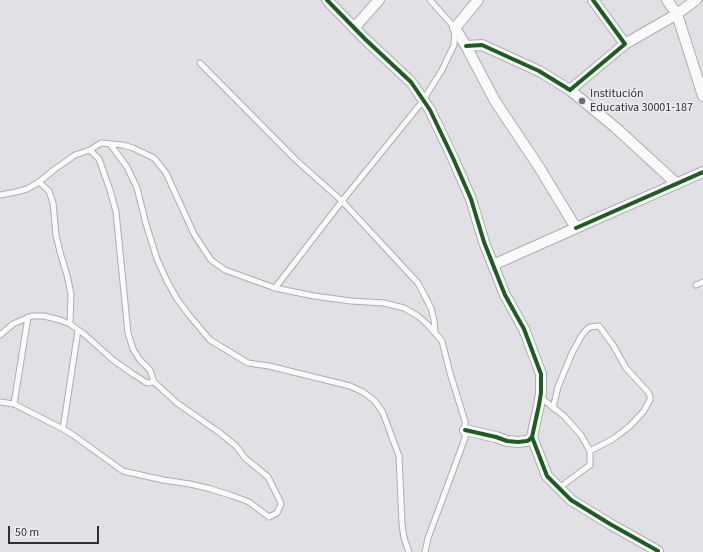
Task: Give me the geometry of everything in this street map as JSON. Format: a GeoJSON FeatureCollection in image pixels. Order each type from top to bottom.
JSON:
{"type":"FeatureCollection","features":[{"type":"Feature","properties":{"kind":"street"},"geometry":{"type":"LineString","coordinates":[[327,0],[411,82],[430,110],[450,151],[471,199],[484,242],[505,295],[524,329],[541,374],[540,397],[532,437],[547,476],[571,500],[588,512],[658,551]]}},
{"type":"Feature","properties":{"kind":"street"},"geometry":{"type":"LineString","coordinates":[[354,28],[379,0]]}},
{"type":"Feature","properties":{"kind":"street"},"geometry":{"type":"LineString","coordinates":[[478,0],[455,28],[495,101],[539,167],[576,228]]}},
{"type":"Feature","properties":{"kind":"street"},"geometry":{"type":"LineString","coordinates":[[593,0],[625,44]]}},
{"type":"Feature","properties":{"kind":"street"},"geometry":{"type":"LineString","coordinates":[[668,0],[677,14],[703,96]]}},
{"type":"Feature","properties":{"kind":"street"},"geometry":{"type":"LineString","coordinates":[[570,90],[625,44],[677,14],[696,0]]}},
{"type":"Feature","properties":{"kind":"street"},"geometry":{"type":"LineString","coordinates":[[466,46],[482,45],[539,71],[570,90],[616,128],[677,184]]}},
{"type":"Feature","properties":{"kind":"street"},"geometry":{"type":"LineString","coordinates":[[493,265],[703,172]]}},
{"type":"Feature","properties":{"kind":"street"},"geometry":{"type":"LineString","coordinates":[[465,430],[508,441],[527,441],[532,437]]}},
{"type":"Feature","properties":{"kind":"lane"},"geometry":{"type":"LineString","coordinates":[[274,288],[423,100],[442,70],[454,45],[455,28],[430,0]]}},
{"type":"Feature","properties":{"kind":"lane"},"geometry":{"type":"LineString","coordinates":[[200,63],[296,160],[342,201],[418,283],[431,308],[435,332]]}},
{"type":"Feature","properties":{"kind":"lane"},"geometry":{"type":"LineString","coordinates":[[0,195],[27,189],[39,182],[76,154],[90,150],[101,143],[123,145],[154,158],[166,174],[194,234],[212,260],[225,270],[274,288],[314,296],[384,304],[404,308],[418,316],[442,341],[465,421],[465,438],[428,538],[425,552]]}},
{"type":"Feature","properties":{"kind":"lane"},"geometry":{"type":"LineString","coordinates":[[110,144],[127,166],[137,188],[157,259],[167,281],[177,299],[210,340],[248,362],[350,386],[363,392],[375,401],[383,413],[399,456],[402,524],[404,538],[409,552]]}},
{"type":"Feature","properties":{"kind":"lane"},"geometry":{"type":"LineString","coordinates":[[0,402],[14,404],[73,434],[123,471],[163,480],[190,484],[234,496],[249,502],[268,516],[277,513],[281,504],[268,477],[245,458],[236,446],[178,403],[154,382],[150,370],[140,360],[133,349],[128,333],[116,212],[100,159],[90,150]]}},
{"type":"Feature","properties":{"kind":"lane"},"geometry":{"type":"LineString","coordinates":[[39,182],[49,191],[58,246],[72,294],[70,324]]}},
{"type":"Feature","properties":{"kind":"lane"},"geometry":{"type":"LineString","coordinates":[[696,285],[703,282]]}},
{"type":"Feature","properties":{"kind":"lane"},"geometry":{"type":"LineString","coordinates":[[0,335],[13,324],[32,316],[44,316],[60,320],[70,324],[84,334],[113,360],[133,374],[147,383],[154,382]]}},
{"type":"Feature","properties":{"kind":"lane"},"geometry":{"type":"LineString","coordinates":[[14,404],[28,318]]}},
{"type":"Feature","properties":{"kind":"lane"},"geometry":{"type":"LineString","coordinates":[[553,408],[558,388],[572,353],[587,329],[590,327],[599,326],[613,345],[626,368],[648,392],[650,400],[644,412],[630,426],[613,439],[590,450]]}},
{"type":"Feature","properties":{"kind":"lane"},"geometry":{"type":"LineString","coordinates":[[63,429],[78,330]]}},
{"type":"Feature","properties":{"kind":"lane"},"geometry":{"type":"LineString","coordinates":[[540,397],[564,416],[581,435],[590,450],[590,465],[559,488]]}},
{"type":"Feature","properties":{"kind":"cycle path"},"geometry":{"type":"LineString","coordinates":[[327,0],[365,39],[411,82],[430,110],[471,199],[484,242],[499,280],[505,295],[524,329],[541,374],[541,393],[539,405],[532,437],[529,440],[518,442],[507,441],[465,430]]}},
{"type":"Feature","properties":{"kind":"cycle path"},"geometry":{"type":"LineString","coordinates":[[466,46],[482,45],[539,71],[570,90],[625,44],[593,0]]}},
{"type":"Feature","properties":{"kind":"cycle path"},"geometry":{"type":"LineString","coordinates":[[576,228],[703,172]]}},
{"type":"Feature","properties":{"kind":"cycle path"},"geometry":{"type":"LineString","coordinates":[[532,437],[547,476],[571,500],[658,551]]}},
{"type":"Feature","properties":{"kind":"place","name":"Institución Educativa 30001-187"},"geometry":{"type":"Point","coordinates":[582,101]}}]}
